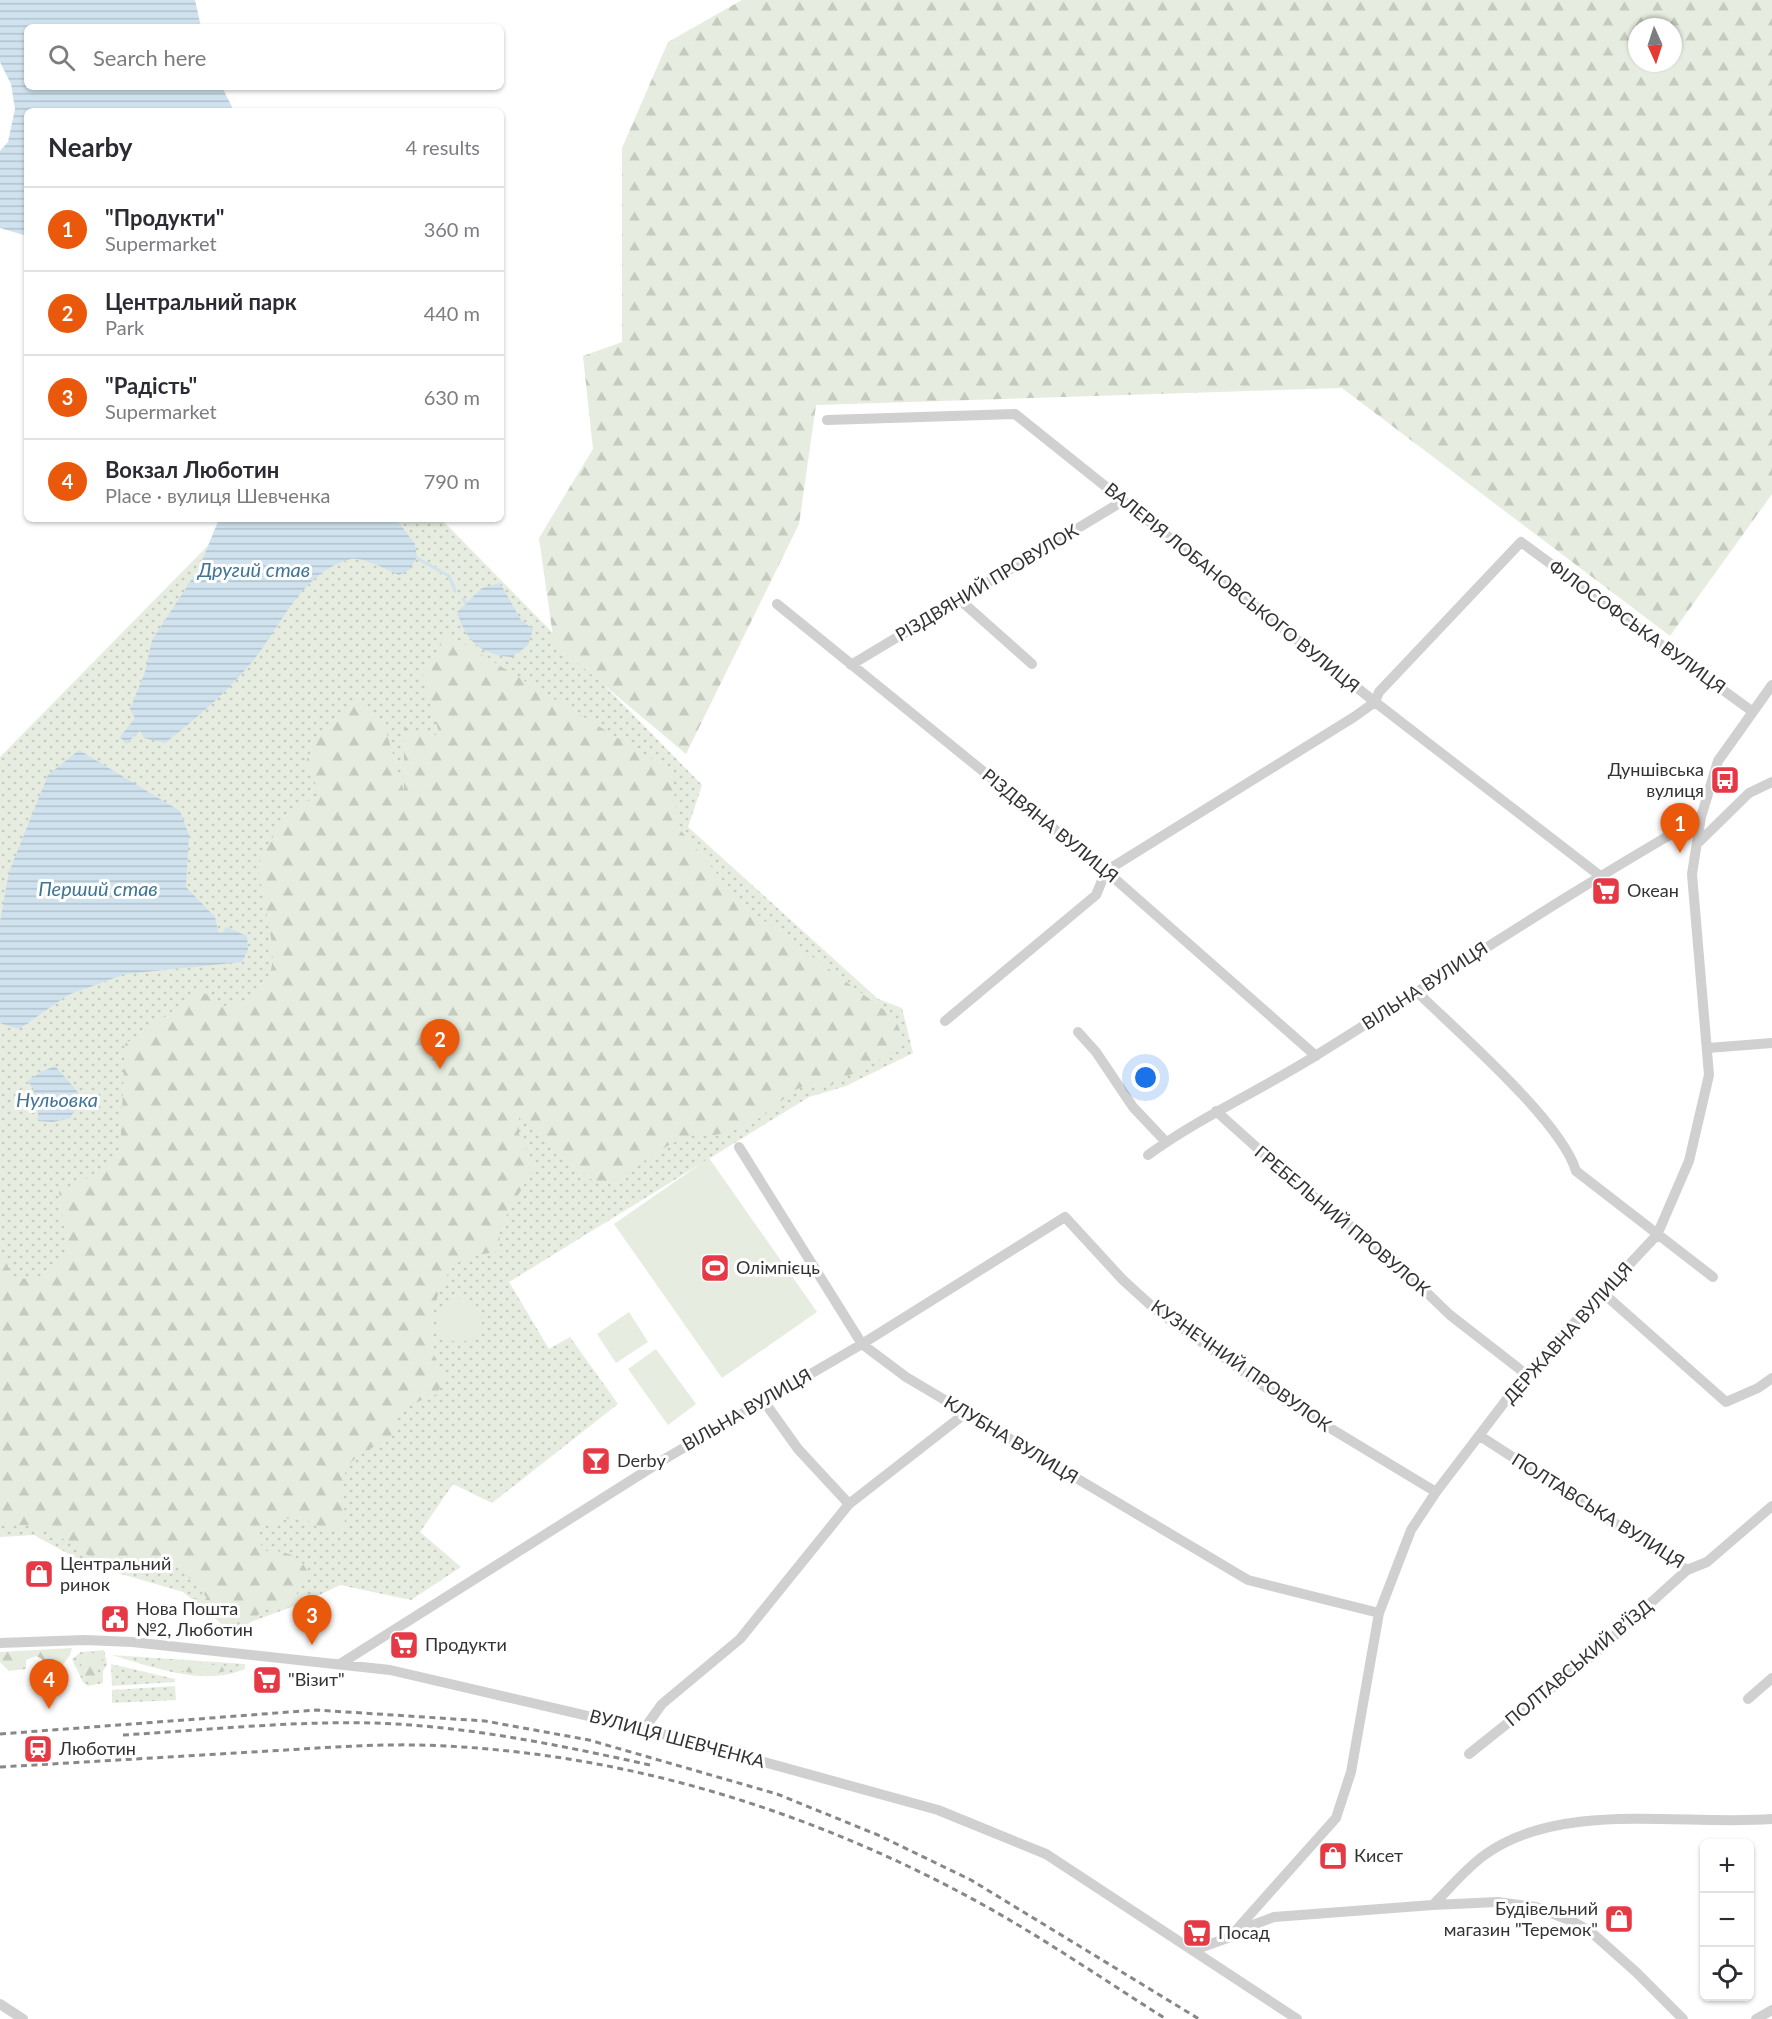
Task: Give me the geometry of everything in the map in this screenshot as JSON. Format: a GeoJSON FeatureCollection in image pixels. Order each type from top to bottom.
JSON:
{"type":"FeatureCollection","features":[{"type":"Feature","properties":{"kind":"street","name":"ВАЛЕРІЯ ЛОБАНОВСЬКОГО ВУЛИЦЯ"},"geometry":{"type":"LineString","coordinates":[[827,420],[1016,414],[1375,702],[1599,875]]}},
{"type":"Feature","properties":{"kind":"street","name":"РІЗДВЯНИЙ ПРОВУЛОК"},"geometry":{"type":"LineString","coordinates":[[851,665],[1123,501]]}},
{"type":"Feature","properties":{"kind":"street","name":"ФІЛОСОФСЬКА ВУЛИЦЯ"},"geometry":{"type":"LineString","coordinates":[[1375,702],[1379,692],[1521,542],[1753,712]]}},
{"type":"Feature","properties":{"kind":"street"},"geometry":{"type":"LineString","coordinates":[[960,600],[1032,664]]}},
{"type":"Feature","properties":{"kind":"street","name":"РІЗДВЯНА ВУЛИЦЯ"},"geometry":{"type":"LineString","coordinates":[[777,604],[1106,871],[1316,1056]]}},
{"type":"Feature","properties":{"kind":"street","name":"ДЕРЖАВНА ВУЛИЦЯ"},"geometry":{"type":"LineString","coordinates":[[1194,1950],[1230,1937],[1336,1818],[1351,1772],[1379,1612],[1411,1530],[1436,1492],[1526,1374],[1657,1235],[1689,1161],[1709,1075],[1692,874],[1699,842],[1701,817],[1718,761],[1772,685]]}},
{"type":"Feature","properties":{"kind":"street"},"geometry":{"type":"LineString","coordinates":[[945,1021],[1096,895],[1106,871],[1375,702]]}},
{"type":"Feature","properties":{"kind":"street"},"geometry":{"type":"LineString","coordinates":[[1699,842],[1749,793],[1772,782]]}},
{"type":"Feature","properties":{"kind":"street","name":"ВІЛЬНА ВУЛИЦЯ"},"geometry":{"type":"LineString","coordinates":[[1148,1155],[1216,1111],[1316,1056],[1599,875],[1701,817]]}},
{"type":"Feature","properties":{"kind":"street"},"geometry":{"type":"LineString","coordinates":[[1417,992],[1535,1110],[1571,1156],[1575,1171],[1713,1277]]}},
{"type":"Feature","properties":{"kind":"street"},"geometry":{"type":"LineString","coordinates":[[1078,1032],[1096,1053],[1133,1107],[1166,1142]]}},
{"type":"Feature","properties":{"kind":"street"},"geometry":{"type":"LineString","coordinates":[[1708,1048],[1772,1043]]}},
{"type":"Feature","properties":{"kind":"street","name":"ГРЕБЕЛЬНИЙ ПРОВУЛОК"},"geometry":{"type":"LineString","coordinates":[[1216,1111],[1295,1182],[1392,1259],[1450,1315],[1526,1374]]}},
{"type":"Feature","properties":{"kind":"street","name":"КЛУБНА ВУЛИЦЯ"},"geometry":{"type":"LineString","coordinates":[[739,1147],[862,1344],[906,1377],[1248,1580],[1379,1612]]}},
{"type":"Feature","properties":{"kind":"street","name":"ВІЛЬНА ВУЛИЦЯ"},"geometry":{"type":"LineString","coordinates":[[340,1664],[668,1457],[862,1344],[1065,1217]]}},
{"type":"Feature","properties":{"kind":"street","name":"КУЗНЕЧНИЙ ПРОВУЛОК"},"geometry":{"type":"LineString","coordinates":[[1065,1217],[1123,1280],[1156,1310],[1282,1399],[1436,1492]]}},
{"type":"Feature","properties":{"kind":"street"},"geometry":{"type":"LineString","coordinates":[[1603,1293],[1726,1402],[1758,1388],[1772,1378]]}},
{"type":"Feature","properties":{"kind":"street"},"geometry":{"type":"LineString","coordinates":[[764,1400],[798,1449],[849,1504]]}},
{"type":"Feature","properties":{"kind":"street"},"geometry":{"type":"LineString","coordinates":[[644,1729],[662,1704],[740,1639],[849,1504],[967,1412]]}},
{"type":"Feature","properties":{"kind":"street","name":"ПОЛТАВСЬКА ВУЛИЦЯ"},"geometry":{"type":"LineString","coordinates":[[1480,1436],[1687,1570],[1707,1562],[1772,1506]]}},
{"type":"Feature","properties":{"kind":"street","name":"ПОЛТАВСЬКИЙ В’ЇЗД"},"geometry":{"type":"LineString","coordinates":[[1469,1754],[1593,1655],[1687,1570]]}},
{"type":"Feature","properties":{"kind":"street","name":"ВУЛИЦЯ ШЕВЧЕНКА"},"geometry":{"type":"LineString","coordinates":[[0,1643],[85,1640],[132,1642],[390,1670],[644,1729],[938,1810],[992,1829],[1046,1854],[1298,2019]]}},
{"type":"Feature","properties":{"kind":"street"},"geometry":{"type":"LineString","coordinates":[[1748,1699],[1772,1678]]}},
{"type":"Feature","properties":{"kind":"street"},"geometry":{"type":"LineString","coordinates":[[1432,1905],[1485,1855],[1508,1841],[1558,1824],[1599,1820],[1731,1822],[1772,1819]]}},
{"type":"Feature","properties":{"kind":"street"},"geometry":{"type":"LineString","coordinates":[[1234,1932],[1275,1917],[1432,1905],[1517,1904],[1556,1913],[1591,1932],[1644,1979],[1683,2019]]}},
{"type":"Feature","properties":{"kind":"street"},"geometry":{"type":"LineString","coordinates":[[0,2004],[23,2019]]}},
{"type":"Feature","properties":{"kind":"street"},"geometry":{"type":"LineString","coordinates":[[1756,2019],[1772,2010]]}},
{"type":"Feature","properties":{"kind":"green space"},"geometry":{"type":"Polygon","coordinates":[[[742,0],[1772,0],[1772,494],[1670,636],[1342,388],[816,405],[799,524],[686,754],[554,643],[539,538],[593,449],[583,356],[622,342],[622,148],[668,42],[742,0]]]}},
{"type":"Feature","properties":{"kind":"green space"},"geometry":{"type":"Polygon","coordinates":[[[231,522],[444,522],[702,785],[688,827],[878,999],[902,1008],[913,1053],[846,1086],[809,1097],[509,1282],[549,1349],[570,1337],[618,1404],[492,1503],[453,1484],[420,1532],[461,1567],[411,1600],[340,1585],[305,1602],[229,1630],[183,1592],[87,1564],[34,1535],[0,1537],[0,757],[231,522]]]}},
{"type":"Feature","properties":{"kind":"green space"},"geometry":{"type":"Polygon","coordinates":[[[448,634],[672,771],[678,827],[743,905],[895,1018],[903,1038],[897,1050],[828,1087],[807,1085],[795,1090],[748,1127],[715,1135],[688,1136],[669,1145],[606,1186],[589,1178],[519,1111],[519,1134],[534,1167],[500,1227],[499,1251],[462,1260],[454,1266],[442,1284],[431,1330],[432,1350],[444,1379],[437,1394],[400,1409],[390,1439],[350,1463],[344,1481],[345,1527],[328,1530],[296,1516],[263,1527],[257,1538],[265,1551],[290,1554],[300,1561],[308,1572],[289,1608],[266,1608],[244,1627],[230,1625],[198,1586],[170,1560],[160,1557],[139,1564],[98,1563],[70,1542],[32,1525],[0,1525],[0,1246],[13,1279],[42,1278],[67,1250],[59,1191],[79,1184],[120,1155],[125,1044],[169,1014],[197,988],[224,1006],[249,998],[264,985],[271,969],[272,949],[261,885],[260,863],[282,823],[303,804],[320,795],[306,761],[323,730],[358,702],[383,721],[404,791],[404,727],[440,736],[422,674],[448,634]]]}},
{"type":"Feature","properties":{"kind":"green space","name":"Олімпієць"},"geometry":{"type":"Polygon","coordinates":[[[709,1158],[817,1312],[722,1378],[614,1224],[709,1158]]]}},
{"type":"Feature","properties":{"kind":"green space"},"geometry":{"type":"Polygon","coordinates":[[[459,1298],[474,1305],[481,1320],[474,1335],[459,1342],[444,1335],[437,1320],[444,1305],[459,1298]]]}},
{"type":"Feature","properties":{"kind":"green space"},"geometry":{"type":"Polygon","coordinates":[[[629,1312],[648,1342],[616,1363],[597,1334],[629,1312]]]}},
{"type":"Feature","properties":{"kind":"green space"},"geometry":{"type":"Polygon","coordinates":[[[656,1349],[696,1404],[668,1425],[628,1369],[656,1349]]]}},
{"type":"Feature","properties":{"kind":"green space"},"geometry":{"type":"Polygon","coordinates":[[[72,1648],[61,1667],[43,1668],[42,1659],[36,1656],[26,1660],[26,1669],[9,1671],[0,1662],[0,1652],[72,1648]]]}},
{"type":"Feature","properties":{"kind":"green space"},"geometry":{"type":"Polygon","coordinates":[[[104,1650],[107,1664],[103,1671],[103,1683],[88,1686],[83,1682],[72,1659],[81,1652],[104,1650]]]}},
{"type":"Feature","properties":{"kind":"green space"},"geometry":{"type":"Polygon","coordinates":[[[88,1653],[99,1653],[104,1661],[97,1668],[99,1678],[96,1681],[84,1678],[80,1672],[82,1661],[88,1653]]]}},
{"type":"Feature","properties":{"kind":"green space"},"geometry":{"type":"Polygon","coordinates":[[[112,1655],[245,1664],[245,1669],[229,1674],[196,1676],[112,1655]]]}},
{"type":"Feature","properties":{"kind":"green space"},"geometry":{"type":"Polygon","coordinates":[[[158,1661],[227,1666],[229,1669],[222,1672],[195,1673],[160,1666],[158,1661]]]}},
{"type":"Feature","properties":{"kind":"green space"},"geometry":{"type":"Polygon","coordinates":[[[111,1664],[175,1679],[175,1682],[112,1686],[111,1664]]]}},
{"type":"Feature","properties":{"kind":"green space"},"geometry":{"type":"Polygon","coordinates":[[[175,1686],[176,1700],[112,1703],[112,1690],[175,1686]]]}},
{"type":"Feature","properties":{"kind":"water"},"geometry":{"type":"Polygon","coordinates":[[[0,0],[195,0],[200,24],[24,24],[24,90],[224,90],[232,108],[24,108],[24,235],[0,228],[0,151],[8,142],[15,109],[11,84],[0,62],[0,0]]]}},
{"type":"Feature","properties":{"kind":"water","name":"Другий став"},"geometry":{"type":"Polygon","coordinates":[[[218,522],[398,522],[415,544],[417,558],[409,570],[399,575],[369,562],[351,559],[319,575],[294,602],[252,662],[200,715],[165,743],[144,738],[140,731],[126,744],[120,737],[135,718],[130,709],[145,672],[152,640],[199,568],[218,522]]]}},
{"type":"Feature","properties":{"kind":"water"},"geometry":{"type":"Polygon","coordinates":[[[500,583],[521,620],[533,629],[528,645],[512,657],[483,650],[476,645],[465,631],[457,612],[482,588],[500,583]]]}},
{"type":"Feature","properties":{"kind":"water","name":"Перший став"},"geometry":{"type":"Polygon","coordinates":[[[79,750],[180,811],[189,835],[186,887],[215,917],[218,931],[222,933],[226,927],[247,936],[248,950],[242,962],[125,974],[68,995],[19,1029],[0,1023],[0,922],[9,872],[48,775],[79,750]]]}},
{"type":"Feature","properties":{"kind":"water","name":"Нульовка"},"geometry":{"type":"Polygon","coordinates":[[[55,1066],[77,1091],[81,1101],[70,1118],[53,1122],[38,1121],[38,1108],[33,1100],[34,1090],[28,1081],[55,1066]]]}},
{"type":"Feature","properties":{"kind":"waterway"},"geometry":{"type":"LineString","coordinates":[[417,558],[449,576],[455,591]]}},
{"type":"Feature","properties":{"kind":"waterway"},"geometry":{"type":"LineString","coordinates":[[463,599],[466,603]]}},
{"type":"Feature","properties":{"kind":"railway"},"geometry":{"type":"LineString","coordinates":[[0,1734],[316,1710],[485,1721],[589,1740],[777,1794],[878,1835],[971,1880],[1199,2019]]}},
{"type":"Feature","properties":{"kind":"railway"},"geometry":{"type":"LineString","coordinates":[[123,1735],[248,1726],[374,1723],[478,1732],[582,1750],[650,1765]]}},
{"type":"Feature","properties":{"kind":"railway"},"geometry":{"type":"LineString","coordinates":[[0,1767],[336,1747],[419,1745],[492,1749],[565,1758],[637,1772],[708,1790],[777,1812],[913,1868],[1026,1930],[1166,2019]]}},
{"type":"Feature","properties":{"kind":"place","name":"Дуншівська вулиця"},"geometry":{"type":"Point","coordinates":[1725,780]}},
{"type":"Feature","properties":{"kind":"place","name":"\"Продукти\""},"geometry":{"type":"Point","coordinates":[1680,853]}},
{"type":"Feature","properties":{"kind":"place","name":"Океан"},"geometry":{"type":"Point","coordinates":[1606,891]}},
{"type":"Feature","properties":{"kind":"place","name":"Центральний парк"},"geometry":{"type":"Point","coordinates":[440,1069]}},
{"type":"Feature","properties":{"kind":"place","name":"Олімпієць"},"geometry":{"type":"Point","coordinates":[715,1268]}},
{"type":"Feature","properties":{"kind":"place","name":"Derby"},"geometry":{"type":"Point","coordinates":[596,1461]}},
{"type":"Feature","properties":{"kind":"place","name":"Центральний ринок"},"geometry":{"type":"Point","coordinates":[39,1574]}},
{"type":"Feature","properties":{"kind":"place","name":"Нова Пошта №2, Люботин"},"geometry":{"type":"Point","coordinates":[115,1619]}},
{"type":"Feature","properties":{"kind":"place","name":"\"Радість\""},"geometry":{"type":"Point","coordinates":[312,1645]}},
{"type":"Feature","properties":{"kind":"place","name":"Продукти"},"geometry":{"type":"Point","coordinates":[404,1645]}},
{"type":"Feature","properties":{"kind":"place","name":"\"Візит\""},"geometry":{"type":"Point","coordinates":[267,1680]}},
{"type":"Feature","properties":{"kind":"place","name":"Вокзал Люботин"},"geometry":{"type":"Point","coordinates":[49,1709]}},
{"type":"Feature","properties":{"kind":"place","name":"Люботин"},"geometry":{"type":"Point","coordinates":[38,1749]}},
{"type":"Feature","properties":{"kind":"place","name":"Кисет"},"geometry":{"type":"Point","coordinates":[1333,1856]}},
{"type":"Feature","properties":{"kind":"place","name":"Будівельний магазин \"Теремок\""},"geometry":{"type":"Point","coordinates":[1619,1919]}},
{"type":"Feature","properties":{"kind":"place","name":"Посад"},"geometry":{"type":"Point","coordinates":[1197,1933]}}]}
